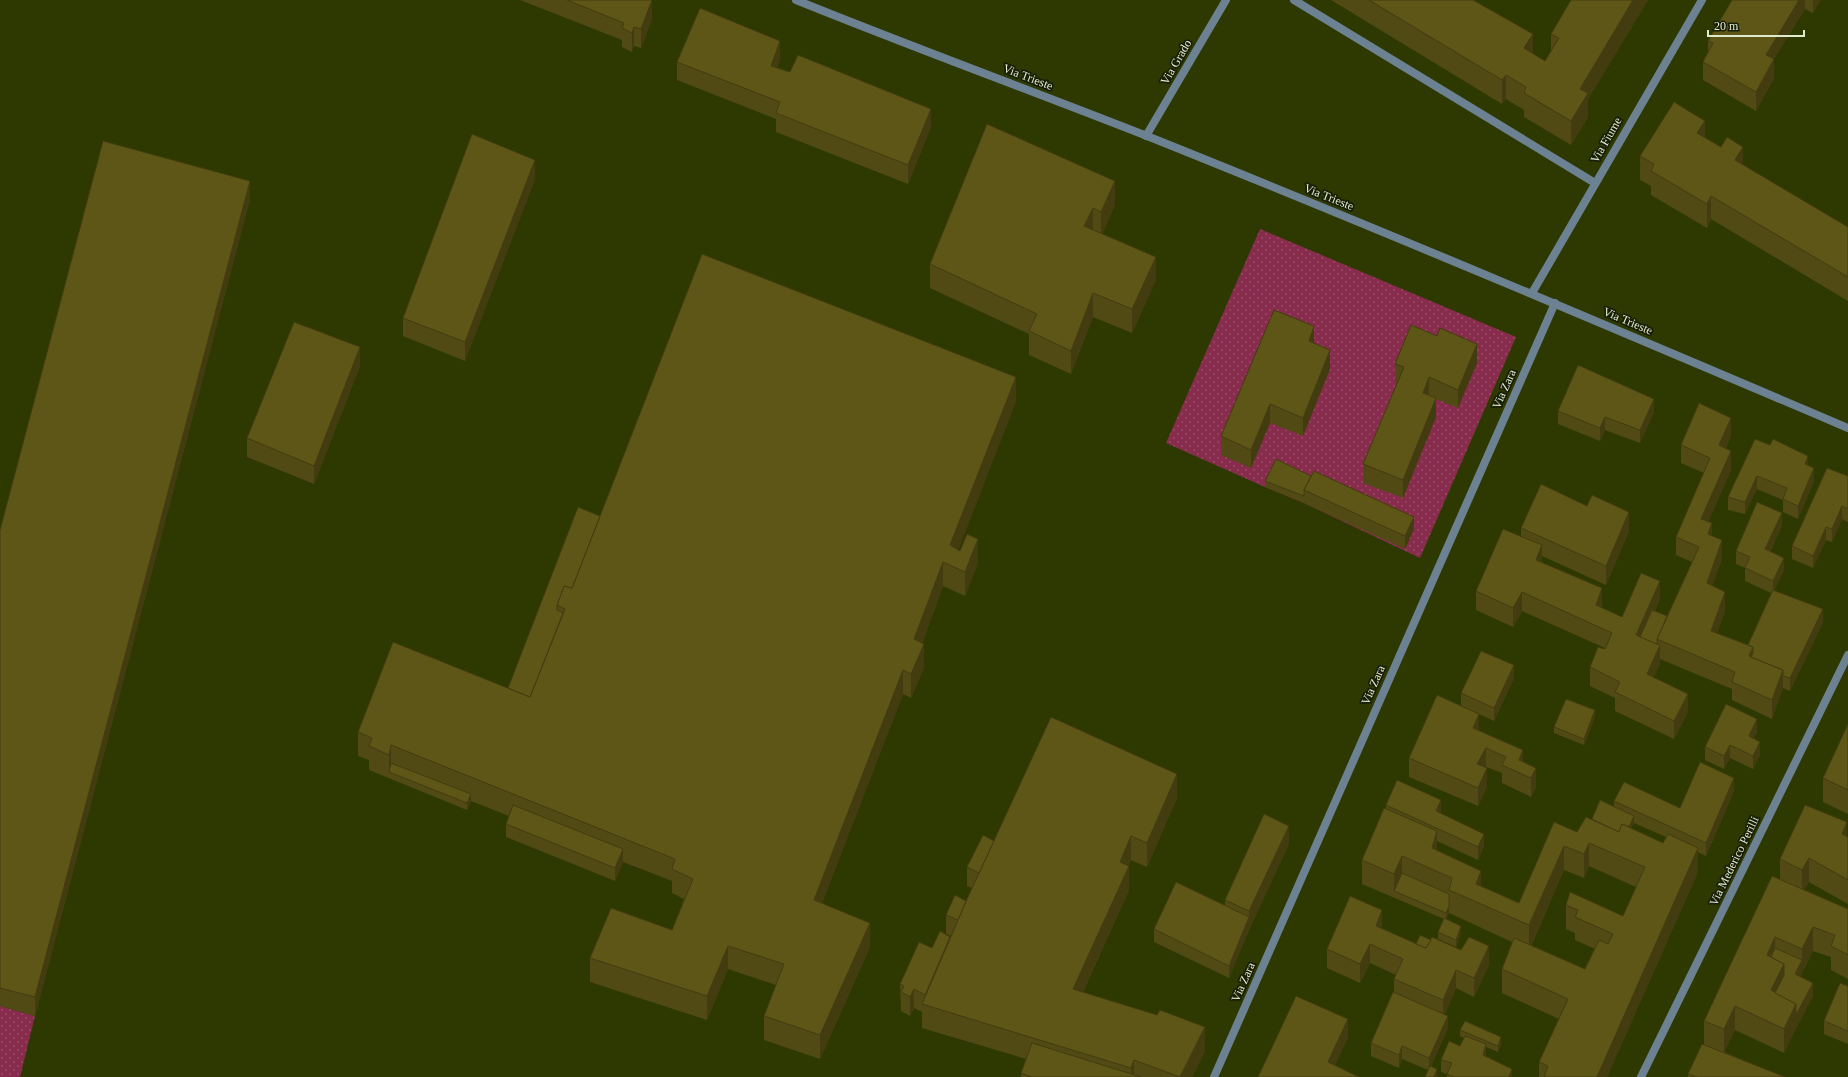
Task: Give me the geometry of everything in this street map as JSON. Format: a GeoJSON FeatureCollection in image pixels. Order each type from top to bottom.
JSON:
{"type":"FeatureCollection","features":[{"type":"Feature","properties":{"kind":"street","name":"Via Trieste"},"geometry":{"type":"LineString","coordinates":[[796,0],[1146,136],[1532,292],[1848,428]]}},
{"type":"Feature","properties":{"kind":"street","name":"Via Grado"},"geometry":{"type":"LineString","coordinates":[[1146,136],[1226,0]]}},
{"type":"Feature","properties":{"kind":"street"},"geometry":{"type":"LineString","coordinates":[[1294,0],[1595,183]]}},
{"type":"Feature","properties":{"kind":"street","name":"Via Fiume"},"geometry":{"type":"LineString","coordinates":[[1532,292],[1702,0]]}},
{"type":"Feature","properties":{"kind":"street","name":"Via Zara"},"geometry":{"type":"LineString","coordinates":[[1214,1077],[1555,303]]}},
{"type":"Feature","properties":{"kind":"street","name":"Via Mederico Perilli"},"geometry":{"type":"LineString","coordinates":[[1641,1077],[1848,655]]}},
{"type":"Feature","properties":{"kind":"shaded area"},"geometry":{"type":"Polygon","coordinates":[[[1260,229],[1516,337],[1420,558],[1304,503],[1166,443],[1260,229]]]}},
{"type":"Feature","properties":{"kind":"shaded area"},"geometry":{"type":"Polygon","coordinates":[[[0,1006],[35,1016],[20,1077],[0,1077],[0,1006]]]}},
{"type":"Feature","properties":{"kind":"building"},"geometry":{"type":"Polygon","coordinates":[[[567,0],[652,0],[641,29],[634,27],[632,33],[622,28],[624,23],[567,0]]]}},
{"type":"Feature","properties":{"kind":"building"},"geometry":{"type":"Polygon","coordinates":[[[1369,0],[1473,0],[1533,34],[1524,48],[1545,61],[1559,38],[1551,34],[1571,0],[1633,0],[1580,89],[1588,93],[1571,121],[1524,93],[1526,87],[1506,75],[1502,80],[1369,0]]]}},
{"type":"Feature","properties":{"kind":"building"},"geometry":{"type":"Polygon","coordinates":[[[1732,0],[1799,0],[1766,55],[1774,59],[1756,92],[1703,62],[1713,43],[1708,41],[1732,0]]]}},
{"type":"Feature","properties":{"kind":"building"},"geometry":{"type":"Polygon","coordinates":[[[700,8],[780,41],[771,66],[790,72],[798,55],[931,109],[908,165],[776,113],[780,102],[677,62],[700,8]]]}},
{"type":"Feature","properties":{"kind":"building"},"geometry":{"type":"Polygon","coordinates":[[[1674,102],[1705,121],[1697,133],[1721,147],[1727,137],[1743,147],[1735,160],[1848,227],[1848,277],[1711,196],[1707,204],[1651,171],[1654,164],[1640,156],[1674,102]]]}},
{"type":"Feature","properties":{"kind":"building"},"geometry":{"type":"Polygon","coordinates":[[[987,124],[1115,181],[1101,212],[1093,208],[1084,226],[1156,257],[1132,309],[1093,293],[1071,351],[1029,331],[1037,314],[930,264],[987,124]]]}},
{"type":"Feature","properties":{"kind":"building"},"geometry":{"type":"Polygon","coordinates":[[[472,134],[535,160],[465,342],[403,318],[472,134]]]}},
{"type":"Feature","properties":{"kind":"building"},"geometry":{"type":"Polygon","coordinates":[[[103,141],[250,181],[35,997],[0,988],[0,530],[103,141]]]}},
{"type":"Feature","properties":{"kind":"building"},"geometry":{"type":"Polygon","coordinates":[[[702,254],[1016,377],[950,545],[960,551],[967,534],[978,539],[965,572],[943,562],[914,639],[924,644],[911,674],[903,670],[814,900],[870,923],[820,1035],[764,1016],[784,964],[728,946],[707,996],[590,958],[611,908],[672,930],[693,879],[672,869],[675,859],[391,745],[389,755],[369,746],[372,738],[358,732],[393,642],[530,697],[565,609],[557,605],[564,586],[572,588],[702,254]]]}},
{"type":"Feature","properties":{"kind":"building"},"geometry":{"type":"Polygon","coordinates":[[[1274,310],[1314,326],[1309,341],[1330,350],[1303,418],[1270,404],[1251,450],[1221,436],[1274,310]]]}},
{"type":"Feature","properties":{"kind":"building"},"geometry":{"type":"Polygon","coordinates":[[[294,322],[360,347],[314,466],[247,438],[294,322]]]}},
{"type":"Feature","properties":{"kind":"building"},"geometry":{"type":"Polygon","coordinates":[[[1411,325],[1437,336],[1440,328],[1477,344],[1458,390],[1429,377],[1423,393],[1436,398],[1403,480],[1363,464],[1404,367],[1395,364],[1411,325]]]}},
{"type":"Feature","properties":{"kind":"building"},"geometry":{"type":"Polygon","coordinates":[[[1578,365],[1654,399],[1640,430],[1605,417],[1600,428],[1558,411],[1578,365]]]}},
{"type":"Feature","properties":{"kind":"building"},"geometry":{"type":"Polygon","coordinates":[[[1699,403],[1731,418],[1719,445],[1731,451],[1701,519],[1712,523],[1708,534],[1722,540],[1707,583],[1725,592],[1711,631],[1753,647],[1749,656],[1783,670],[1772,700],[1732,682],[1735,672],[1657,639],[1699,547],[1676,537],[1710,458],[1681,445],[1699,403]]]}},
{"type":"Feature","properties":{"kind":"building"},"geometry":{"type":"Polygon","coordinates":[[[1755,439],[1770,445],[1773,439],[1808,456],[1805,464],[1814,468],[1798,506],[1783,499],[1787,488],[1757,476],[1745,502],[1728,497],[1755,439]]]}},
{"type":"Feature","properties":{"kind":"building"},"geometry":{"type":"Polygon","coordinates":[[[1276,459],[1311,476],[1304,490],[1304,496],[1265,481],[1276,459]]]}},
{"type":"Feature","properties":{"kind":"building"},"geometry":{"type":"Polygon","coordinates":[[[1827,468],[1848,476],[1848,509],[1842,506],[1832,529],[1826,527],[1813,556],[1792,546],[1827,468]]]}},
{"type":"Feature","properties":{"kind":"building"},"geometry":{"type":"Polygon","coordinates":[[[1314,471],[1414,517],[1405,536],[1304,490],[1314,471]]]}},
{"type":"Feature","properties":{"kind":"building"},"geometry":{"type":"Polygon","coordinates":[[[1541,484],[1587,506],[1592,495],[1629,512],[1606,566],[1521,528],[1541,484]]]}},
{"type":"Feature","properties":{"kind":"building"},"geometry":{"type":"Polygon","coordinates":[[[1757,502],[1782,513],[1765,549],[1784,558],[1773,581],[1745,568],[1750,557],[1736,551],[1757,502]]]}},
{"type":"Feature","properties":{"kind":"building"},"geometry":{"type":"Polygon","coordinates":[[[578,507],[600,516],[572,588],[564,586],[557,605],[557,610],[563,613],[530,697],[508,688],[578,507]]]}},
{"type":"Feature","properties":{"kind":"building"},"geometry":{"type":"Polygon","coordinates":[[[1503,529],[1542,545],[1536,560],[1602,588],[1596,605],[1622,617],[1641,573],[1660,581],[1636,635],[1660,645],[1647,674],[1688,694],[1674,721],[1615,692],[1620,682],[1590,667],[1598,647],[1605,649],[1612,633],[1522,592],[1513,608],[1476,591],[1503,529]]]}},
{"type":"Feature","properties":{"kind":"building"},"geometry":{"type":"Polygon","coordinates":[[[1773,590],[1823,609],[1790,678],[1783,676],[1783,670],[1751,657],[1753,647],[1748,645],[1773,590]]]}},
{"type":"Feature","properties":{"kind":"building"},"geometry":{"type":"Polygon","coordinates":[[[1652,610],[1667,616],[1657,639],[1657,644],[1640,637],[1652,610]]]}},
{"type":"Feature","properties":{"kind":"building"},"geometry":{"type":"Polygon","coordinates":[[[1481,651],[1514,665],[1494,708],[1461,693],[1481,651]]]}},
{"type":"Feature","properties":{"kind":"building"},"geometry":{"type":"Polygon","coordinates":[[[1437,695],[1479,714],[1473,728],[1523,750],[1519,760],[1536,768],[1531,778],[1502,765],[1506,757],[1486,748],[1477,764],[1487,768],[1478,788],[1409,758],[1437,695]]]}},
{"type":"Feature","properties":{"kind":"building"},"geometry":{"type":"Polygon","coordinates":[[[1566,699],[1595,710],[1584,739],[1554,727],[1566,699]]]}},
{"type":"Feature","properties":{"kind":"building"},"geometry":{"type":"Polygon","coordinates":[[[1726,704],[1757,719],[1749,736],[1760,742],[1753,756],[1730,745],[1724,756],[1705,747],[1726,704]]]}},
{"type":"Feature","properties":{"kind":"building"},"geometry":{"type":"Polygon","coordinates":[[[1051,717],[1177,774],[1147,843],[1131,836],[1120,862],[1129,866],[1073,989],[1157,1015],[1160,1010],[1205,1027],[1180,1077],[1134,1060],[1131,1068],[922,1004],[968,897],[1051,717]]]}},
{"type":"Feature","properties":{"kind":"building"},"geometry":{"type":"Polygon","coordinates":[[[1848,724],[1848,790],[1823,778],[1848,724]]]}},
{"type":"Feature","properties":{"kind":"building"},"geometry":{"type":"Polygon","coordinates":[[[1700,762],[1734,778],[1706,843],[1614,801],[1624,782],[1680,808],[1700,762]]]}},
{"type":"Feature","properties":{"kind":"building"},"geometry":{"type":"Polygon","coordinates":[[[391,763],[471,794],[467,803],[389,772],[391,763]]]}},
{"type":"Feature","properties":{"kind":"building"},"geometry":{"type":"Polygon","coordinates":[[[1397,780],[1441,800],[1436,811],[1484,834],[1478,847],[1386,805],[1397,780]]]}},
{"type":"Feature","properties":{"kind":"building"},"geometry":{"type":"Polygon","coordinates":[[[1600,800],[1634,816],[1629,827],[1622,824],[1619,832],[1592,819],[1600,800]]]}},
{"type":"Feature","properties":{"kind":"building"},"geometry":{"type":"Polygon","coordinates":[[[513,805],[623,849],[615,868],[506,824],[513,805]]]}},
{"type":"Feature","properties":{"kind":"building"},"geometry":{"type":"Polygon","coordinates":[[[1805,805],[1847,822],[1842,834],[1848,837],[1848,880],[1809,858],[1802,870],[1780,859],[1805,805]]]}},
{"type":"Feature","properties":{"kind":"building"},"geometry":{"type":"Polygon","coordinates":[[[1384,808],[1437,831],[1432,848],[1481,871],[1476,884],[1519,903],[1554,822],[1577,832],[1586,817],[1619,832],[1622,824],[1663,843],[1668,834],[1698,848],[1597,1077],[1544,1077],[1548,1066],[1539,1062],[1568,999],[1502,969],[1514,938],[1585,969],[1599,940],[1608,944],[1613,934],[1575,917],[1578,910],[1566,905],[1570,892],[1623,916],[1645,867],[1589,843],[1584,854],[1564,846],[1529,925],[1449,890],[1452,878],[1402,856],[1394,874],[1362,860],[1384,808]]]}},
{"type":"Feature","properties":{"kind":"building"},"geometry":{"type":"Polygon","coordinates":[[[1264,814],[1289,826],[1249,911],[1225,900],[1264,814]]]}},
{"type":"Feature","properties":{"kind":"building"},"geometry":{"type":"Polygon","coordinates":[[[983,835],[994,841],[979,873],[967,867],[983,835]]]}},
{"type":"Feature","properties":{"kind":"building"},"geometry":{"type":"Polygon","coordinates":[[[1402,873],[1449,894],[1449,906],[1446,913],[1394,891],[1402,873]]]}},
{"type":"Feature","properties":{"kind":"building"},"geometry":{"type":"Polygon","coordinates":[[[1772,876],[1848,909],[1848,955],[1831,946],[1835,935],[1813,927],[1802,949],[1775,937],[1767,955],[1784,964],[1771,990],[1796,1004],[1784,1029],[1735,1006],[1724,1029],[1704,1021],[1772,876]]]}},
{"type":"Feature","properties":{"kind":"building"},"geometry":{"type":"Polygon","coordinates":[[[1176,882],[1249,917],[1229,966],[1154,929],[1176,882]]]}},
{"type":"Feature","properties":{"kind":"building"},"geometry":{"type":"Polygon","coordinates":[[[955,895],[966,901],[958,920],[946,915],[955,895]]]}},
{"type":"Feature","properties":{"kind":"building"},"geometry":{"type":"Polygon","coordinates":[[[1350,896],[1382,910],[1376,926],[1426,948],[1432,937],[1461,950],[1469,937],[1489,946],[1474,978],[1456,970],[1443,1000],[1394,979],[1403,959],[1370,944],[1360,964],[1327,949],[1350,896]]]}},
{"type":"Feature","properties":{"kind":"building"},"geometry":{"type":"Polygon","coordinates":[[[1444,918],[1461,926],[1456,940],[1438,932],[1444,918]]]}},
{"type":"Feature","properties":{"kind":"building"},"geometry":{"type":"Polygon","coordinates":[[[940,931],[950,937],[925,995],[914,989],[910,997],[901,992],[904,986],[900,984],[919,942],[932,948],[940,931]]]}},
{"type":"Feature","properties":{"kind":"building"},"geometry":{"type":"Polygon","coordinates":[[[1420,935],[1431,940],[1426,948],[1416,944],[1420,935]]]}},
{"type":"Feature","properties":{"kind":"building"},"geometry":{"type":"Polygon","coordinates":[[[1775,948],[1802,960],[1795,974],[1813,983],[1796,1015],[1796,1004],[1775,993],[1784,975],[1784,964],[1771,957],[1775,948]]]}},
{"type":"Feature","properties":{"kind":"building"},"geometry":{"type":"Polygon","coordinates":[[[1840,983],[1848,986],[1848,1031],[1824,1021],[1840,983]]]}},
{"type":"Feature","properties":{"kind":"building"},"geometry":{"type":"Polygon","coordinates":[[[1393,992],[1448,1016],[1429,1058],[1402,1046],[1399,1055],[1371,1043],[1393,992]]]}},
{"type":"Feature","properties":{"kind":"building"},"geometry":{"type":"Polygon","coordinates":[[[1296,996],[1348,1019],[1328,1062],[1359,1077],[1258,1077],[1296,996]]]}},
{"type":"Feature","properties":{"kind":"building"},"geometry":{"type":"Polygon","coordinates":[[[1465,1021],[1501,1037],[1498,1046],[1460,1030],[1465,1021]]]}},
{"type":"Feature","properties":{"kind":"building"},"geometry":{"type":"Polygon","coordinates":[[[1465,1036],[1486,1044],[1483,1055],[1512,1069],[1509,1077],[1453,1077],[1447,1074],[1452,1063],[1441,1060],[1449,1041],[1460,1046],[1465,1036]]]}},
{"type":"Feature","properties":{"kind":"building"},"geometry":{"type":"Polygon","coordinates":[[[1032,1043],[1141,1077],[1032,1077],[1021,1073],[1032,1043]]]}},
{"type":"Feature","properties":{"kind":"building"},"geometry":{"type":"Polygon","coordinates":[[[1702,1044],[1785,1077],[1697,1077],[1688,1074],[1702,1044]]]}},
{"type":"Feature","properties":{"kind":"building"},"geometry":{"type":"Polygon","coordinates":[[[1430,1066],[1437,1069],[1434,1077],[1425,1077],[1430,1066]]]}}]}
